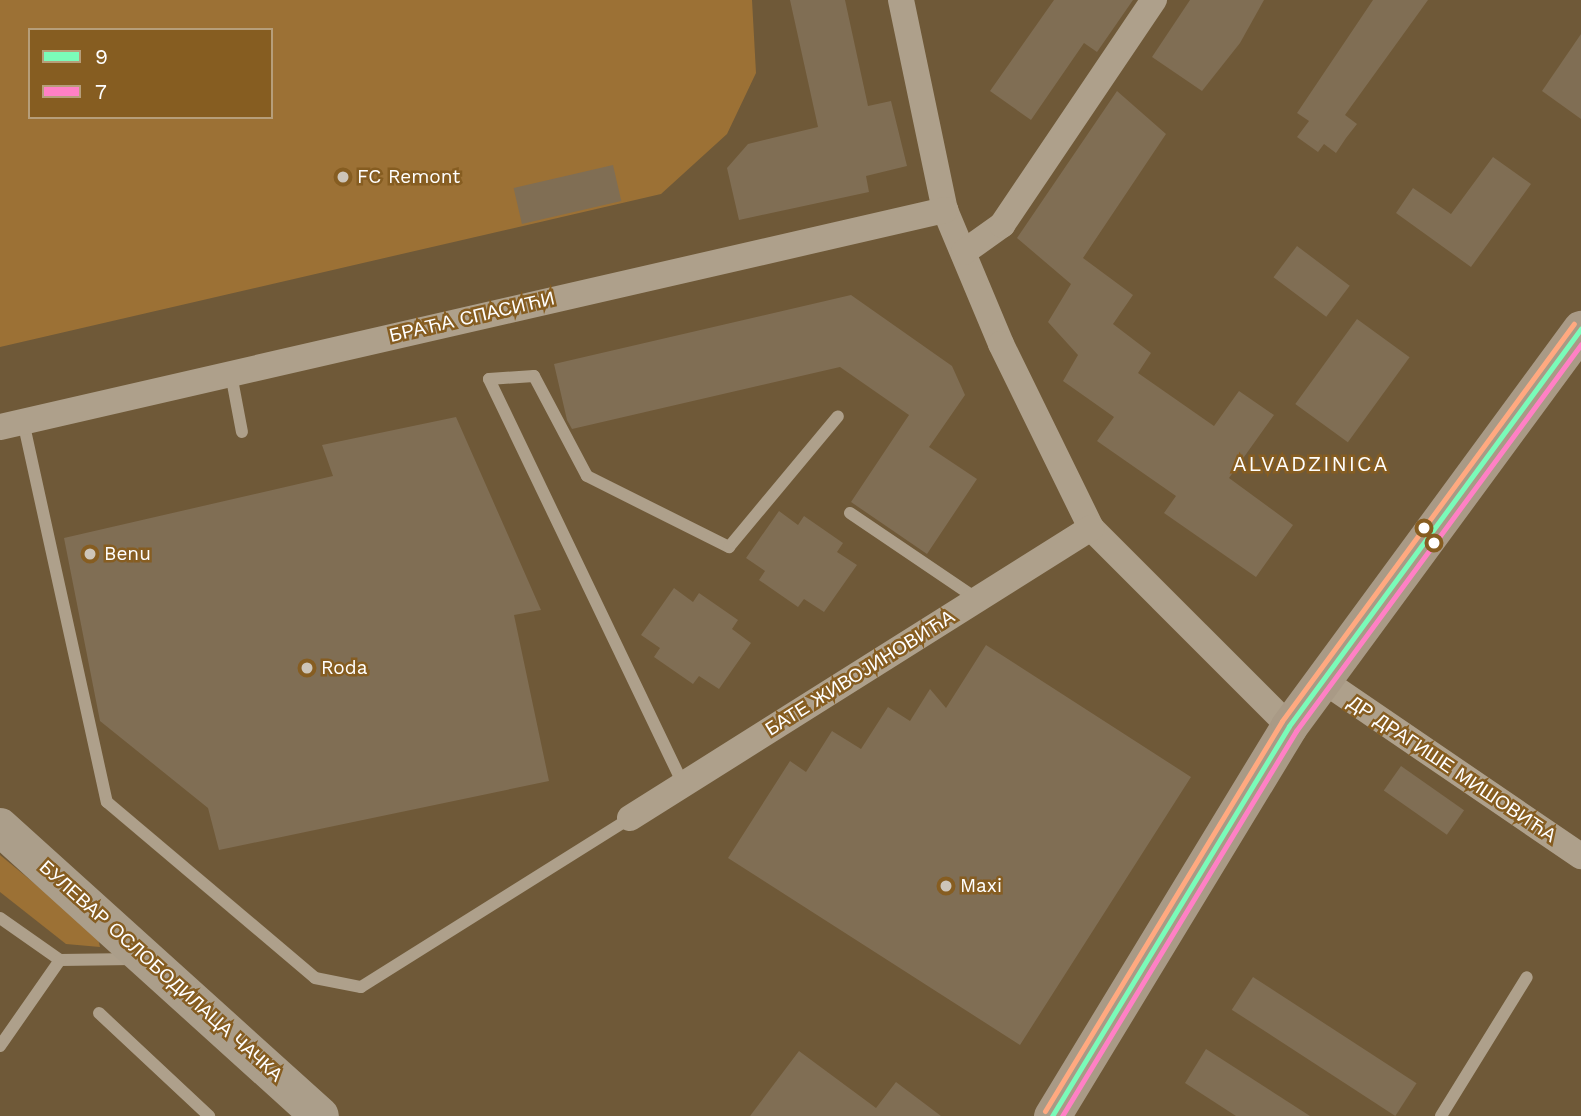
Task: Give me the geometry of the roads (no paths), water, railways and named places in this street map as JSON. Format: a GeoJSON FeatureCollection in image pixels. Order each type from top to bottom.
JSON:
{"type":"FeatureCollection","features":[{"type":"Feature","properties":{"kind":"main road"},"geometry":{"type":"LineString","coordinates":[[1052,1116],[1289,726],[1581,329]]}},
{"type":"Feature","properties":{"kind":"main road","name":"БУЛЕВАР ОСЛОБОДИЛАЦА ЧАЧКА"},"geometry":{"type":"LineString","coordinates":[[0,827],[320,1116]]}},
{"type":"Feature","properties":{"kind":"street"},"geometry":{"type":"LineString","coordinates":[[901,0],[945,210],[1001,344],[1091,528],[1289,726]]}},
{"type":"Feature","properties":{"kind":"street"},"geometry":{"type":"LineString","coordinates":[[964,252],[1002,225],[1154,0]]}},
{"type":"Feature","properties":{"kind":"street","name":"БРАЋА СПАСИЋИ"},"geometry":{"type":"LineString","coordinates":[[12,424],[945,210]]}},
{"type":"Feature","properties":{"kind":"street","name":"БАТЕ ЖИВОЈИНОВИЋА"},"geometry":{"type":"LineString","coordinates":[[629,818],[1091,528]]}},
{"type":"Feature","properties":{"kind":"street","name":"ДР ДРАГИШЕ МИШОВИЋА"},"geometry":{"type":"LineString","coordinates":[[1324,681],[1581,856]]}},
{"type":"Feature","properties":{"kind":"lane"},"geometry":{"type":"LineString","coordinates":[[231,373],[242,432]]}},
{"type":"Feature","properties":{"kind":"lane"},"geometry":{"type":"LineString","coordinates":[[683,784],[489,379],[534,376],[587,476],[729,547],[838,416]]}},
{"type":"Feature","properties":{"kind":"lane"},"geometry":{"type":"LineString","coordinates":[[12,424],[107,802],[316,978],[361,987],[629,818]]}},
{"type":"Feature","properties":{"kind":"lane"},"geometry":{"type":"LineString","coordinates":[[850,513],[977,600]]}},
{"type":"Feature","properties":{"kind":"lane"},"geometry":{"type":"LineString","coordinates":[[0,918],[60,960],[147,959]]}},
{"type":"Feature","properties":{"kind":"lane"},"geometry":{"type":"LineString","coordinates":[[0,1046],[60,960]]}},
{"type":"Feature","properties":{"kind":"lane"},"geometry":{"type":"LineString","coordinates":[[1441,1116],[1527,976]]}},
{"type":"Feature","properties":{"kind":"lane"},"geometry":{"type":"LineString","coordinates":[[99,1013],[209,1116]]}},
{"type":"Feature","properties":{"kind":"place","name":"FC Remont"},"geometry":{"type":"Point","coordinates":[343,177]}},
{"type":"Feature","properties":{"kind":"place","name":"Benu"},"geometry":{"type":"Point","coordinates":[90,554]}},
{"type":"Feature","properties":{"kind":"place","name":"Roda"},"geometry":{"type":"Point","coordinates":[307,668]}},
{"type":"Feature","properties":{"kind":"place","name":"Maxi"},"geometry":{"type":"Point","coordinates":[946,886]}},
{"type":"Feature","properties":{"kind":"district","name":"ALVADZINICA"},"geometry":{"type":"Point","coordinates":[1311,464]}}]}
